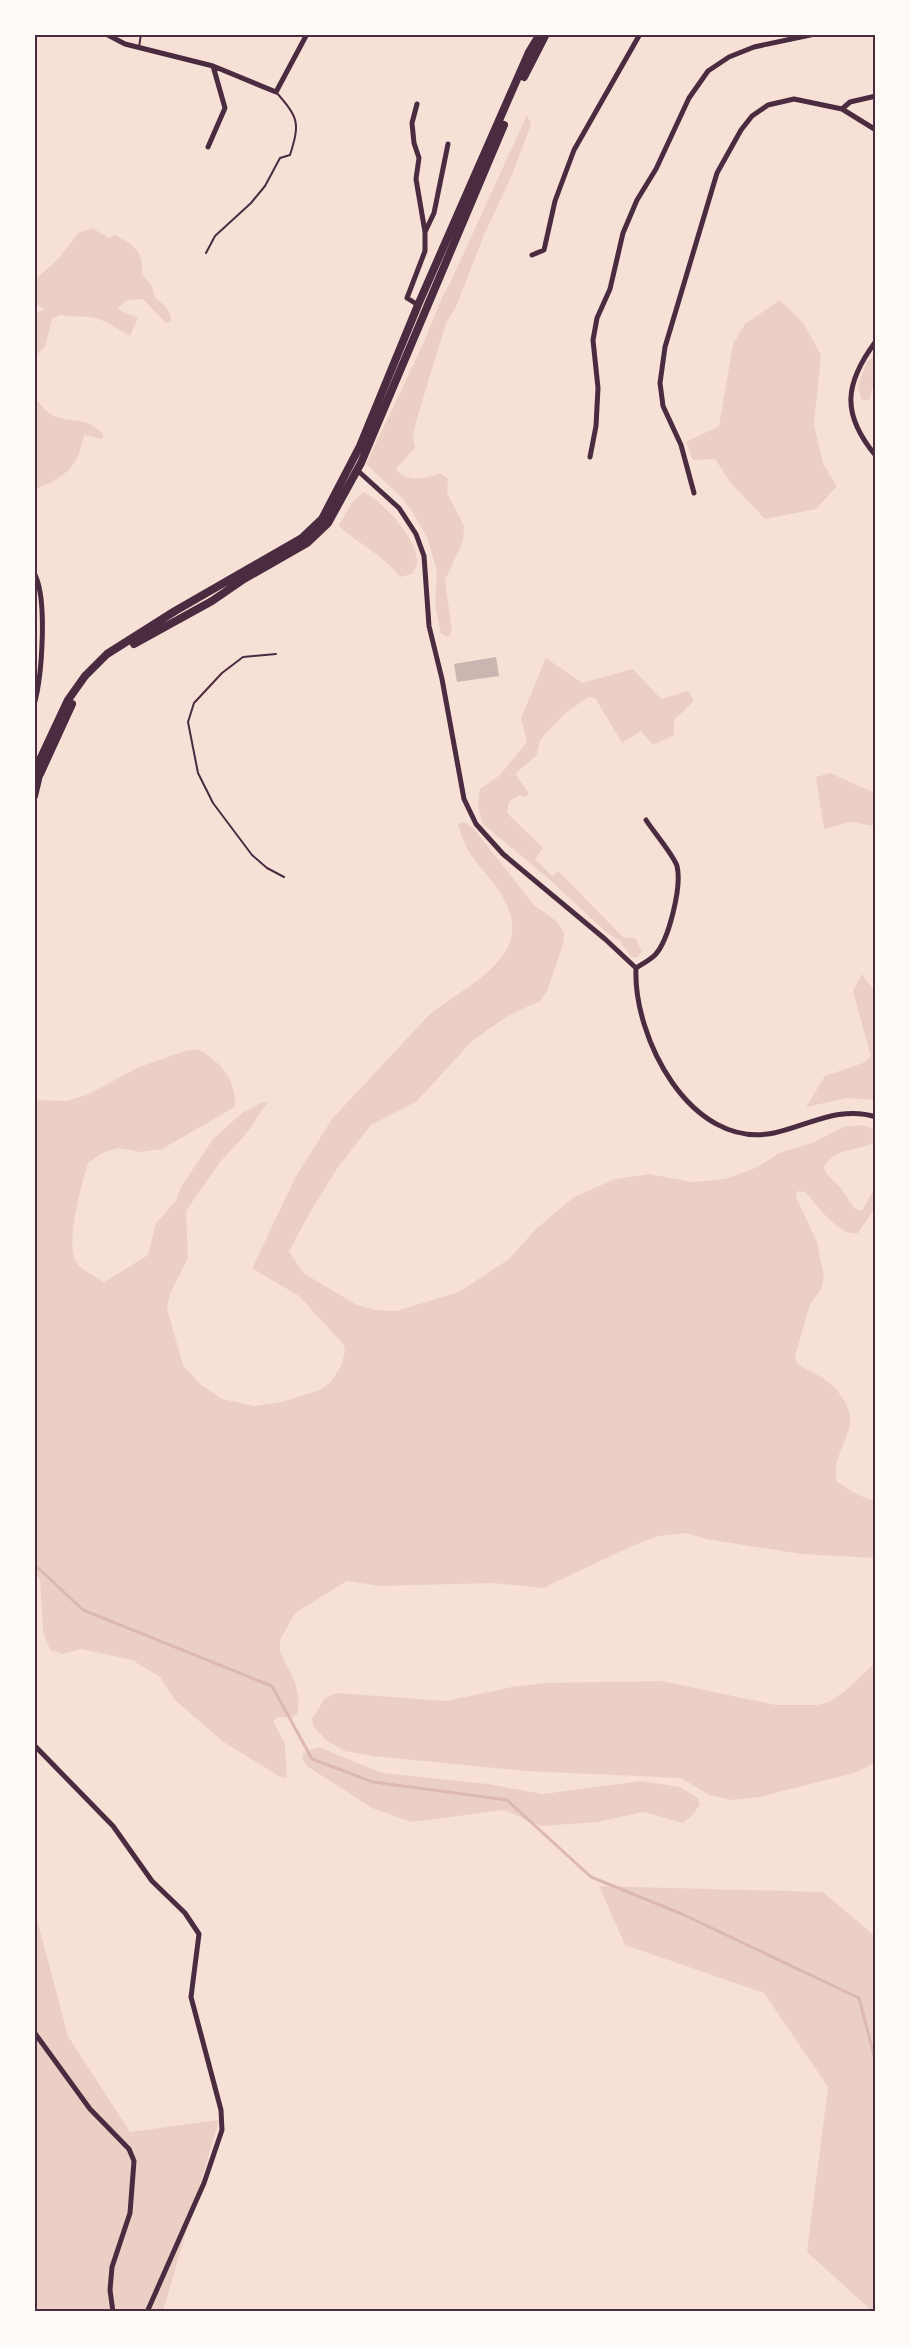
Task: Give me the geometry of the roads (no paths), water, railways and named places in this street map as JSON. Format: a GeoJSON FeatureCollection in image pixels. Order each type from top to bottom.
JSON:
{"type":"FeatureCollection","features":[{"type":"Feature","properties":{"kind":"highway"},"geometry":{"type":"LineString","coordinates":[[34,796],[40,761],[68,700],[85,676],[107,654],[175,611],[302,538],[322,519],[360,446],[418,305],[540,34]]}},
{"type":"Feature","properties":{"kind":"highway"},"geometry":{"type":"LineString","coordinates":[[40,761],[74,700],[105,662],[307,543],[328,523],[359,466],[522,82],[546,34]]}},
{"type":"Feature","properties":{"kind":"street"},"geometry":{"type":"LineString","coordinates":[[106,34],[125,44],[213,66],[276,92],[307,34]]}},
{"type":"Feature","properties":{"kind":"street"},"geometry":{"type":"LineString","coordinates":[[532,255],[544,250],[555,201],[574,150],[640,34]]}},
{"type":"Feature","properties":{"kind":"street"},"geometry":{"type":"LineString","coordinates":[[590,457],[596,426],[598,388],[594,340],[597,318],[610,288],[623,233],[637,200],[656,169],[689,98],[708,71],[729,57],[754,47],[815,34]]}},
{"type":"Feature","properties":{"kind":"street"},"geometry":{"type":"LineString","coordinates":[[208,147],[225,108],[213,66]]}},
{"type":"Feature","properties":{"kind":"street"},"geometry":{"type":"LineString","coordinates":[[842,109],[850,102],[876,96]]}},
{"type":"Feature","properties":{"kind":"street"},"geometry":{"type":"LineString","coordinates":[[694,493],[681,446],[663,406],[660,383],[665,347],[717,172],[741,130],[752,116],[768,105],[794,99],[842,109],[876,130]]}},
{"type":"Feature","properties":{"kind":"street"},"geometry":{"type":"LineString","coordinates":[[417,104],[412,123],[414,143],[419,158],[416,179],[425,232],[425,251],[407,298],[418,305]]}},
{"type":"Feature","properties":{"kind":"street"},"geometry":{"type":"LineString","coordinates":[[425,232],[434,213],[448,144]]}},
{"type":"Feature","properties":{"kind":"street"},"geometry":{"type":"LineString","coordinates":[[876,341],[862,360],[850,386],[852,416],[860,438],[876,456]]}},
{"type":"Feature","properties":{"kind":"street"},"geometry":{"type":"LineString","coordinates":[[359,466],[399,508],[416,534],[424,556],[429,626],[442,680],[464,799],[476,824],[503,854],[597,932],[636,968]]}},
{"type":"Feature","properties":{"kind":"street"},"geometry":{"type":"LineString","coordinates":[[34,573],[40,587],[42,663],[34,705]]}},
{"type":"Feature","properties":{"kind":"street"},"geometry":{"type":"LineString","coordinates":[[636,968],[654,956],[663,941],[677,894],[677,864],[646,820]]}},
{"type":"Feature","properties":{"kind":"street"},"geometry":{"type":"LineString","coordinates":[[636,968],[635,985],[652,1050],[671,1082],[694,1108],[718,1126],[747,1135],[773,1133],[824,1117],[855,1112],[876,1117]]}},
{"type":"Feature","properties":{"kind":"street"},"geometry":{"type":"LineString","coordinates":[[34,1745],[117,1830],[152,1881],[185,1912],[200,1934],[191,1997],[221,2110],[222,2130],[204,2183],[147,2312]]}},
{"type":"Feature","properties":{"kind":"street"},"geometry":{"type":"LineString","coordinates":[[34,2032],[90,2109],[129,2149],[134,2161],[130,2213],[111,2276],[113,2312]]}},
{"type":"Feature","properties":{"kind":"lane"},"geometry":{"type":"LineString","coordinates":[[139,47],[141,34]]}},
{"type":"Feature","properties":{"kind":"lane"},"geometry":{"type":"LineString","coordinates":[[206,253],[215,236],[251,203],[265,186],[280,158],[290,155],[297,131],[292,111],[276,92]]}},
{"type":"Feature","properties":{"kind":"lane"},"geometry":{"type":"LineString","coordinates":[[276,654],[243,657],[222,673],[194,703],[188,722],[198,773],[213,803],[252,855],[267,868],[284,877]]}},
{"type":"Feature","properties":{"kind":"waterway"},"geometry":{"type":"LineString","coordinates":[[34,1564],[83,1610],[272,1686],[312,1759],[373,1782],[507,1800],[591,1877],[682,1914],[859,1998],[876,2063]]}}]}
